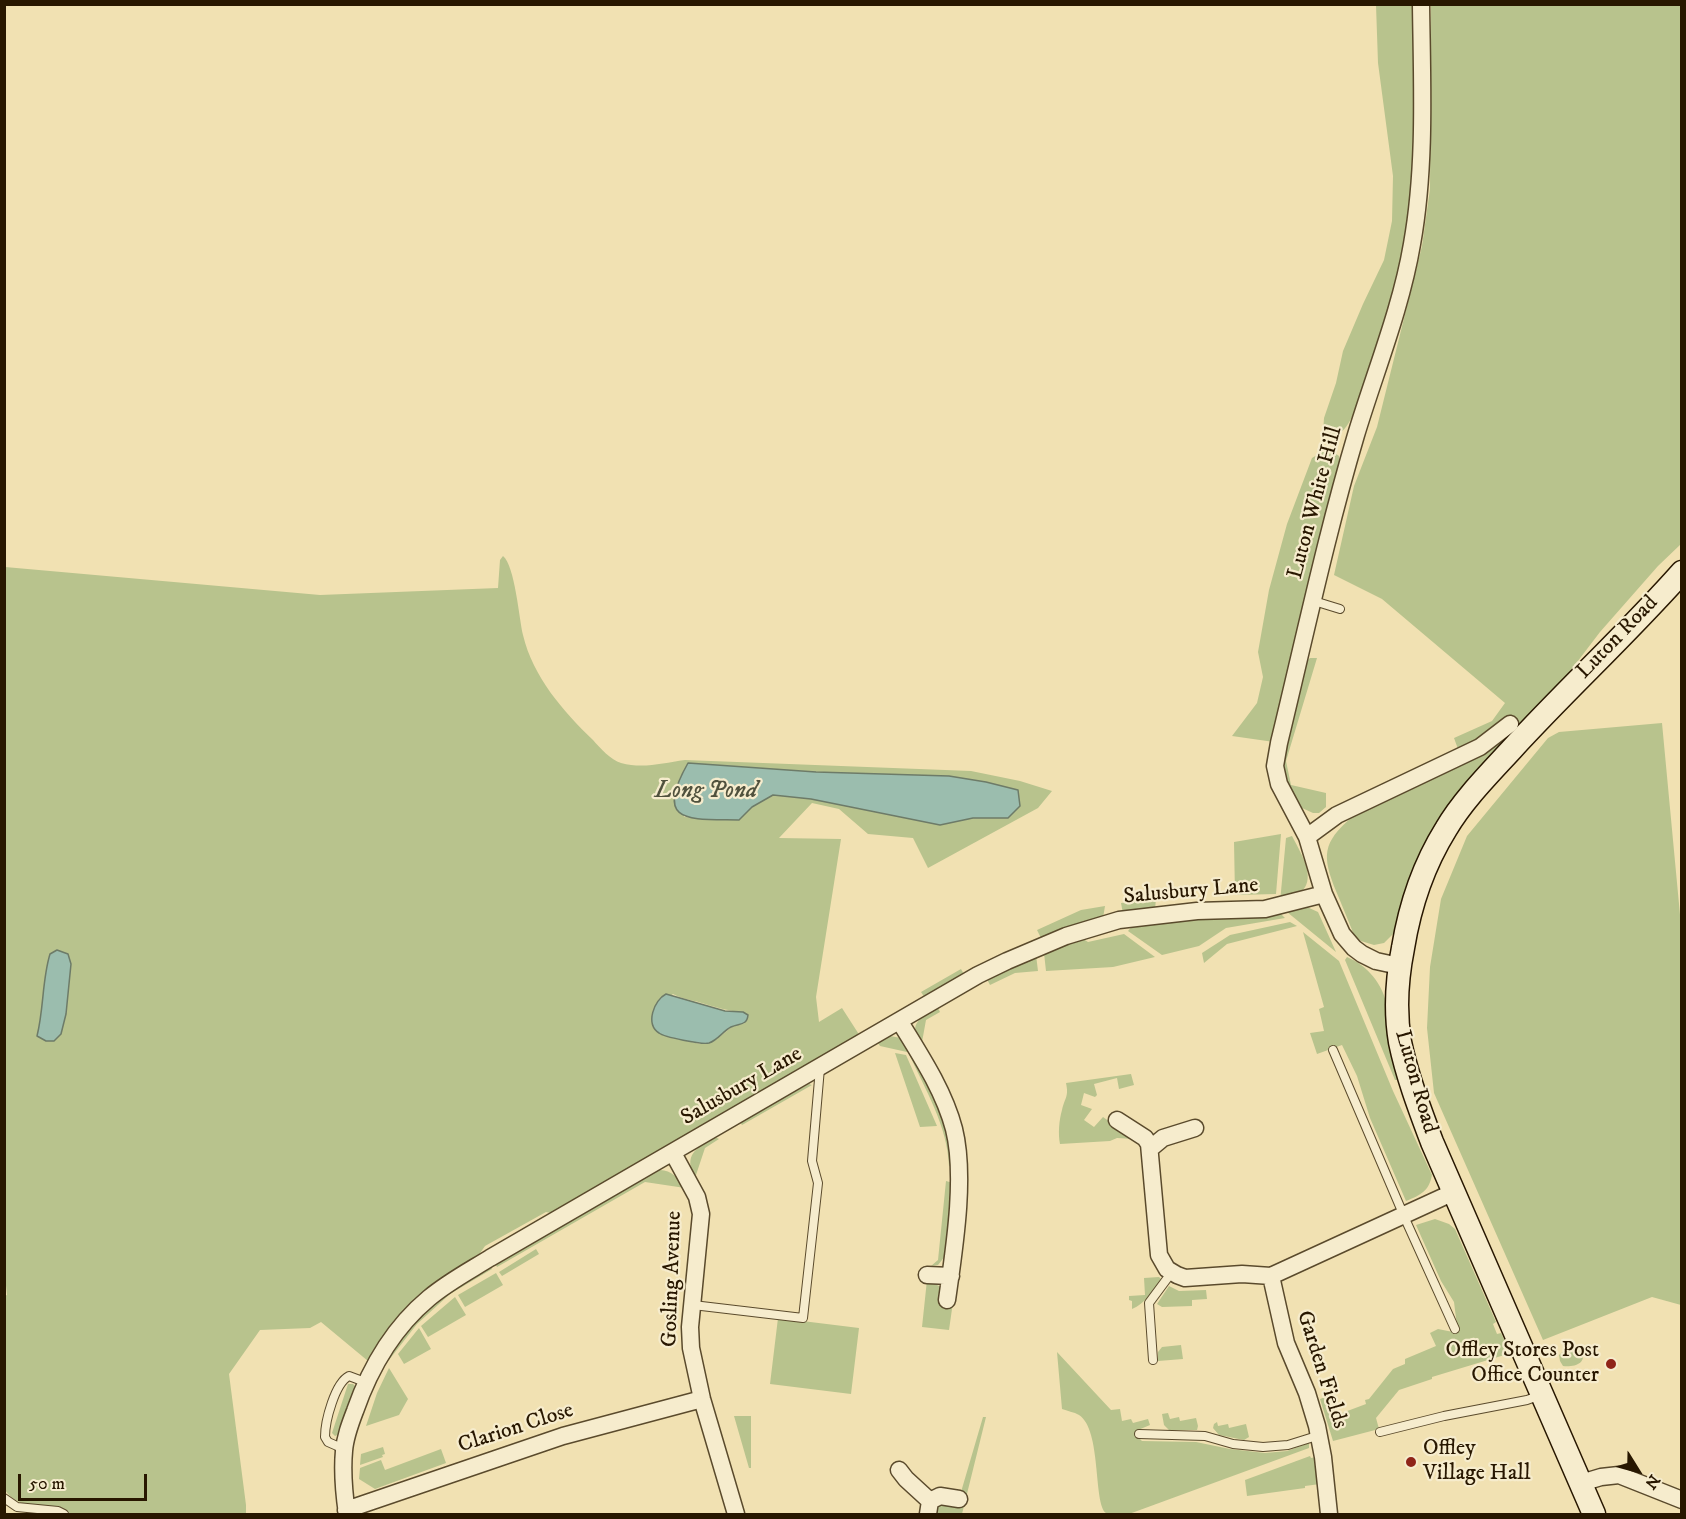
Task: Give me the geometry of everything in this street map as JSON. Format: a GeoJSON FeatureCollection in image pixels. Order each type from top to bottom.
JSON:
{"type":"FeatureCollection","features":[{"type":"Feature","properties":{"kind":"street","name":"Luton White Hill"},"geometry":{"type":"LineString","coordinates":[[1399,966],[1376,962],[1354,948],[1342,934],[1324,894],[1307,837],[1279,784],[1275,766],[1279,742],[1356,436],[1389,334],[1412,245],[1419,190],[1421,4]]}},
{"type":"Feature","properties":{"kind":"street","name":"Luton Road"},"geometry":{"type":"LineString","coordinates":[[1594,1515],[1542,1395],[1526,1342],[1454,1192],[1419,1106],[1400,1042],[1399,966],[1414,898],[1428,862],[1447,826],[1485,778],[1545,713],[1682,572]]}},
{"type":"Feature","properties":{"kind":"street"},"geometry":{"type":"LineString","coordinates":[[1307,837],[1337,815],[1480,747],[1510,724]]}},
{"type":"Feature","properties":{"kind":"street","name":"Salusbury Lane"},"geometry":{"type":"LineString","coordinates":[[346,1512],[343,1480],[344,1449],[365,1382],[374,1365],[410,1316],[443,1287],[1007,961],[1066,936],[1111,922],[1197,911],[1265,909],[1324,894]]}},
{"type":"Feature","properties":{"kind":"street"},"geometry":{"type":"LineString","coordinates":[[900,1022],[943,1100],[952,1121],[958,1147],[959,1183],[947,1300]]}},
{"type":"Feature","properties":{"kind":"street"},"geometry":{"type":"LineString","coordinates":[[1118,1120],[1144,1138],[1150,1148],[1157,1249],[1161,1260],[1172,1272],[1188,1278],[1242,1274],[1271,1276],[1454,1192]]}},
{"type":"Feature","properties":{"kind":"street"},"geometry":{"type":"LineString","coordinates":[[1150,1148],[1163,1138],[1195,1128]]}},
{"type":"Feature","properties":{"kind":"street","name":"Gosling Avenue"},"geometry":{"type":"LineString","coordinates":[[674,1153],[697,1197],[701,1214],[690,1327],[691,1348],[702,1399],[736,1515]]}},
{"type":"Feature","properties":{"kind":"street"},"geometry":{"type":"LineString","coordinates":[[927,1275],[951,1276]]}},
{"type":"Feature","properties":{"kind":"street","name":"Garden Fields"},"geometry":{"type":"LineString","coordinates":[[1271,1276],[1286,1343],[1320,1435],[1329,1515]]}},
{"type":"Feature","properties":{"kind":"street","name":"Clarion Close"},"geometry":{"type":"LineString","coordinates":[[346,1512],[562,1436],[702,1399]]}},
{"type":"Feature","properties":{"kind":"street"},"geometry":{"type":"LineString","coordinates":[[899,1470],[929,1508],[940,1496],[960,1499]]}},
{"type":"Feature","properties":{"kind":"street"},"geometry":{"type":"LineString","coordinates":[[1581,1483],[1619,1475],[1682,1500]]}},
{"type":"Feature","properties":{"kind":"lane"},"geometry":{"type":"LineString","coordinates":[[1314,601],[1340,609]]}},
{"type":"Feature","properties":{"kind":"lane"},"geometry":{"type":"LineString","coordinates":[[1333,1050],[1455,1329]]}},
{"type":"Feature","properties":{"kind":"lane"},"geometry":{"type":"LineString","coordinates":[[693,1305],[803,1318],[818,1183],[812,1161],[820,1068]]}},
{"type":"Feature","properties":{"kind":"lane"},"geometry":{"type":"LineString","coordinates":[[1153,1360],[1149,1303],[1172,1272]]}},
{"type":"Feature","properties":{"kind":"lane"},"geometry":{"type":"LineString","coordinates":[[344,1449],[328,1442],[325,1437],[330,1410],[344,1379],[349,1376],[365,1382]]}},
{"type":"Feature","properties":{"kind":"lane"},"geometry":{"type":"LineString","coordinates":[[1380,1432],[1542,1395]]}},
{"type":"Feature","properties":{"kind":"lane"},"geometry":{"type":"LineString","coordinates":[[1139,1434],[1205,1437],[1263,1448],[1288,1445],[1320,1435]]}},
{"type":"Feature","properties":{"kind":"lane"},"geometry":{"type":"LineString","coordinates":[[4,1498],[17,1507],[58,1512],[64,1515]]}},
{"type":"Feature","properties":{"kind":"green space"},"geometry":{"type":"Polygon","coordinates":[[[1376,5],[1414,5],[1414,123],[1409,212],[1397,277],[1355,409],[1346,428],[1332,436],[1323,433],[1324,418],[1336,383],[1343,351],[1384,260],[1392,221],[1393,176],[1378,63],[1376,5]]]}},
{"type":"Feature","properties":{"kind":"green space"},"geometry":{"type":"Polygon","coordinates":[[[1431,5],[1681,5],[1681,544],[1658,566],[1600,632],[1568,674],[1440,819],[1420,853],[1407,887],[1395,932],[1384,943],[1374,945],[1361,941],[1354,935],[1328,868],[1327,851],[1330,843],[1342,826],[1352,817],[1481,755],[1466,746],[1458,749],[1454,738],[1492,721],[1505,703],[1382,599],[1334,575],[1354,486],[1377,427],[1422,246],[1430,189],[1431,5]]]}},
{"type":"Feature","properties":{"kind":"green space"},"geometry":{"type":"Polygon","coordinates":[[[1322,452],[1333,452],[1339,456],[1339,483],[1274,742],[1232,736],[1257,703],[1263,677],[1258,652],[1269,590],[1287,524],[1312,458],[1322,452]]]}},
{"type":"Feature","properties":{"kind":"green space"},"geometry":{"type":"Polygon","coordinates":[[[503,556],[511,570],[523,635],[542,679],[560,705],[602,750],[621,763],[653,765],[685,760],[971,771],[1020,781],[1052,791],[1038,808],[928,868],[913,838],[868,834],[839,809],[812,803],[779,838],[841,839],[816,997],[819,1022],[842,1008],[860,1036],[556,1214],[546,1212],[485,1246],[476,1259],[368,1361],[321,1322],[310,1328],[260,1330],[229,1374],[246,1514],[71,1514],[55,1507],[19,1502],[5,1490],[4,1296],[7,1295],[4,1267],[5,567],[320,595],[498,588],[500,560],[503,556]],[[688,763],[679,780],[684,817],[739,820],[752,807],[773,795],[811,799],[940,825],[973,818],[1008,818],[1018,790],[949,776],[816,772],[688,763]],[[673,994],[653,1010],[652,1020],[655,1029],[669,1037],[700,1044],[717,1039],[733,1026],[745,1023],[743,1012],[719,1008],[673,994]]]}},
{"type":"Feature","properties":{"kind":"green space"},"geometry":{"type":"Polygon","coordinates":[[[1310,658],[1317,658],[1286,761],[1291,785],[1326,793],[1326,807],[1319,813],[1302,808],[1285,786],[1281,762],[1306,662],[1310,658]]]}},
{"type":"Feature","properties":{"kind":"green space"},"geometry":{"type":"Polygon","coordinates":[[[1662,723],[1682,936],[1681,1305],[1652,1297],[1543,1340],[1434,1093],[1427,1028],[1430,967],[1441,899],[1467,836],[1548,738],[1559,732],[1662,723]]]}},
{"type":"Feature","properties":{"kind":"green space"},"geometry":{"type":"Polygon","coordinates":[[[1281,834],[1276,894],[1235,895],[1234,842],[1281,834]]]}},
{"type":"Feature","properties":{"kind":"green space"},"geometry":{"type":"Polygon","coordinates":[[[1292,836],[1302,856],[1308,878],[1302,891],[1280,902],[1286,838],[1292,836]]]}},
{"type":"Feature","properties":{"kind":"green space"},"geometry":{"type":"Polygon","coordinates":[[[1156,899],[1155,909],[1123,914],[1121,903],[1156,899]]]}},
{"type":"Feature","properties":{"kind":"green space"},"geometry":{"type":"Polygon","coordinates":[[[1105,906],[1103,918],[1041,938],[1037,930],[1081,910],[1105,906]]]}},
{"type":"Feature","properties":{"kind":"green space"},"geometry":{"type":"Polygon","coordinates":[[[1307,907],[1318,912],[1336,952],[1287,912],[1295,908],[1307,907]]]}},
{"type":"Feature","properties":{"kind":"green space"},"geometry":{"type":"Polygon","coordinates":[[[1280,913],[1285,918],[1226,928],[1199,946],[1162,955],[1128,931],[1133,925],[1280,913]]]}},
{"type":"Feature","properties":{"kind":"green space"},"geometry":{"type":"Polygon","coordinates":[[[1290,922],[1297,926],[1227,944],[1204,963],[1202,953],[1230,935],[1290,922]]]}},
{"type":"Feature","properties":{"kind":"green space"},"geometry":{"type":"Polygon","coordinates":[[[1303,932],[1339,961],[1393,1091],[1432,1175],[1429,1185],[1416,1197],[1406,1201],[1370,1118],[1357,1076],[1342,1045],[1317,1054],[1310,1033],[1324,1031],[1319,1009],[1324,1007],[1303,932]]]}},
{"type":"Feature","properties":{"kind":"green space"},"geometry":{"type":"Polygon","coordinates":[[[1124,934],[1155,957],[1113,967],[1046,971],[1044,953],[1082,938],[1088,942],[1124,934]]]}},
{"type":"Feature","properties":{"kind":"green space"},"geometry":{"type":"Polygon","coordinates":[[[1036,955],[1038,971],[1015,973],[990,985],[987,979],[1036,955]]]}},
{"type":"Feature","properties":{"kind":"green space"},"geometry":{"type":"Polygon","coordinates":[[[1347,957],[1367,970],[1382,990],[1387,1006],[1387,1032],[1399,1080],[1395,1080],[1345,960],[1347,957]]]}},
{"type":"Feature","properties":{"kind":"green space"},"geometry":{"type":"Polygon","coordinates":[[[961,969],[965,976],[925,998],[921,992],[961,969]]]}},
{"type":"Feature","properties":{"kind":"green space"},"geometry":{"type":"Polygon","coordinates":[[[938,1008],[940,1012],[926,1020],[922,1042],[919,1043],[915,1030],[918,1021],[938,1008]]]}},
{"type":"Feature","properties":{"kind":"green space"},"geometry":{"type":"Polygon","coordinates":[[[890,1036],[901,1038],[910,1050],[907,1052],[880,1046],[878,1043],[890,1036]]]}},
{"type":"Feature","properties":{"kind":"green space"},"geometry":{"type":"Polygon","coordinates":[[[912,1052],[944,1116],[954,1168],[949,1166],[945,1137],[909,1054],[912,1052]]]}},
{"type":"Feature","properties":{"kind":"green space"},"geometry":{"type":"Polygon","coordinates":[[[895,1053],[906,1055],[937,1126],[920,1127],[895,1053]]]}},
{"type":"Feature","properties":{"kind":"green space"},"geometry":{"type":"Polygon","coordinates":[[[1131,1074],[1134,1085],[1119,1089],[1117,1078],[1094,1084],[1097,1095],[1095,1097],[1084,1093],[1081,1105],[1092,1109],[1084,1120],[1094,1127],[1103,1117],[1134,1139],[1117,1138],[1110,1141],[1060,1144],[1061,1114],[1067,1094],[1066,1083],[1131,1074]]]}},
{"type":"Feature","properties":{"kind":"green space"},"geometry":{"type":"Polygon","coordinates":[[[809,1084],[812,1085],[742,1125],[740,1122],[809,1084]]]}},
{"type":"Feature","properties":{"kind":"green space"},"geometry":{"type":"Polygon","coordinates":[[[715,1137],[719,1139],[705,1148],[695,1178],[690,1163],[693,1153],[715,1137]]]}},
{"type":"Feature","properties":{"kind":"green space"},"geometry":{"type":"Polygon","coordinates":[[[658,1170],[670,1173],[685,1188],[645,1182],[497,1267],[495,1263],[658,1170]]]}},
{"type":"Feature","properties":{"kind":"green space"},"geometry":{"type":"Polygon","coordinates":[[[946,1181],[953,1183],[946,1255],[938,1265],[931,1266],[938,1260],[946,1181]]]}},
{"type":"Feature","properties":{"kind":"green space"},"geometry":{"type":"Polygon","coordinates":[[[1435,1219],[1455,1229],[1496,1322],[1493,1324],[1497,1334],[1501,1333],[1511,1353],[1432,1377],[1432,1379],[1399,1390],[1376,1418],[1379,1429],[1333,1441],[1320,1399],[1331,1395],[1336,1409],[1342,1413],[1366,1404],[1365,1400],[1369,1399],[1393,1369],[1405,1364],[1405,1359],[1436,1346],[1430,1333],[1438,1329],[1453,1332],[1457,1326],[1454,1302],[1441,1281],[1416,1225],[1435,1219]]]}},
{"type":"Feature","properties":{"kind":"green space"},"geometry":{"type":"Polygon","coordinates":[[[536,1249],[539,1254],[502,1276],[499,1272],[536,1249]]]}},
{"type":"Feature","properties":{"kind":"green space"},"geometry":{"type":"Polygon","coordinates":[[[491,1266],[492,1269],[450,1294],[417,1324],[389,1360],[387,1359],[416,1321],[448,1291],[491,1266]]]}},
{"type":"Feature","properties":{"kind":"green space"},"geometry":{"type":"Polygon","coordinates":[[[496,1273],[503,1285],[465,1307],[458,1295],[496,1273]]]}},
{"type":"Feature","properties":{"kind":"green space"},"geometry":{"type":"Polygon","coordinates":[[[1159,1277],[1161,1279],[1148,1296],[1132,1309],[1129,1296],[1145,1295],[1144,1278],[1159,1277]]]}},
{"type":"Feature","properties":{"kind":"green space"},"geometry":{"type":"Polygon","coordinates":[[[927,1280],[941,1287],[953,1302],[949,1330],[922,1327],[927,1280]]]}},
{"type":"Feature","properties":{"kind":"green space"},"geometry":{"type":"Polygon","coordinates":[[[1169,1286],[1179,1291],[1206,1290],[1207,1299],[1192,1300],[1192,1306],[1162,1307],[1157,1304],[1169,1286]]]}},
{"type":"Feature","properties":{"kind":"green space"},"geometry":{"type":"Polygon","coordinates":[[[455,1297],[466,1315],[428,1337],[421,1326],[455,1297]]]}},
{"type":"Feature","properties":{"kind":"green space"},"geometry":{"type":"Polygon","coordinates":[[[778,1318],[859,1328],[851,1394],[770,1384],[778,1318]]]}},
{"type":"Feature","properties":{"kind":"green space"},"geometry":{"type":"Polygon","coordinates":[[[419,1328],[431,1349],[404,1364],[398,1354],[419,1328]]]}},
{"type":"Feature","properties":{"kind":"green space"},"geometry":{"type":"Polygon","coordinates":[[[1181,1345],[1183,1359],[1158,1361],[1158,1352],[1162,1347],[1181,1345]]]}},
{"type":"Feature","properties":{"kind":"green space"},"geometry":{"type":"Polygon","coordinates":[[[1576,1347],[1582,1350],[1583,1359],[1579,1364],[1563,1366],[1559,1355],[1566,1349],[1576,1347]]]}},
{"type":"Feature","properties":{"kind":"green space"},"geometry":{"type":"Polygon","coordinates":[[[1057,1352],[1111,1410],[1120,1409],[1122,1421],[1131,1419],[1133,1423],[1148,1419],[1150,1425],[1138,1430],[1137,1436],[1142,1441],[1196,1442],[1265,1453],[1287,1451],[1309,1443],[1309,1448],[1129,1514],[1108,1514],[1102,1507],[1094,1450],[1086,1423],[1079,1415],[1062,1409],[1057,1352]]]}},
{"type":"Feature","properties":{"kind":"green space"},"geometry":{"type":"Polygon","coordinates":[[[389,1368],[408,1399],[399,1415],[366,1426],[377,1393],[389,1368]]]}},
{"type":"Feature","properties":{"kind":"green space"},"geometry":{"type":"Polygon","coordinates":[[[348,1384],[356,1387],[340,1434],[335,1436],[332,1433],[348,1384]]]}},
{"type":"Feature","properties":{"kind":"green space"},"geometry":{"type":"Polygon","coordinates":[[[1168,1413],[1170,1419],[1179,1417],[1180,1421],[1196,1418],[1197,1430],[1169,1430],[1164,1425],[1162,1414],[1168,1413]]]}},
{"type":"Feature","properties":{"kind":"green space"},"geometry":{"type":"Polygon","coordinates":[[[734,1416],[751,1416],[751,1468],[749,1468],[734,1416]]]}},
{"type":"Feature","properties":{"kind":"green space"},"geometry":{"type":"Polygon","coordinates":[[[983,1417],[986,1417],[962,1514],[933,1514],[938,1507],[961,1492],[983,1417]]]}},
{"type":"Feature","properties":{"kind":"green space"},"geometry":{"type":"Polygon","coordinates":[[[1217,1422],[1218,1426],[1228,1424],[1229,1428],[1246,1424],[1249,1437],[1244,1440],[1219,1435],[1213,1428],[1217,1422]]]}},
{"type":"Feature","properties":{"kind":"green space"},"geometry":{"type":"Polygon","coordinates":[[[383,1447],[385,1454],[382,1455],[383,1457],[360,1465],[361,1454],[383,1447]]]}},
{"type":"Feature","properties":{"kind":"green space"},"geometry":{"type":"Polygon","coordinates":[[[441,1449],[446,1463],[375,1489],[359,1479],[360,1468],[381,1460],[385,1470],[441,1449]]]}},
{"type":"Feature","properties":{"kind":"green space"},"geometry":{"type":"Polygon","coordinates":[[[1310,1456],[1311,1458],[1316,1457],[1320,1484],[1247,1496],[1245,1480],[1310,1456]]]}},
{"type":"Feature","properties":{"kind":"water","name":"Long Pond"},"geometry":{"type":"Polygon","coordinates":[[[688,763],[816,772],[949,776],[1018,790],[1020,806],[1008,818],[973,818],[940,825],[811,799],[773,795],[752,807],[739,820],[692,818],[682,814],[676,808],[674,798],[678,783],[688,763]]]}},
{"type":"Feature","properties":{"kind":"water"},"geometry":{"type":"Polygon","coordinates":[[[57,950],[68,954],[71,964],[66,1014],[61,1034],[54,1041],[46,1041],[37,1036],[47,964],[50,954],[57,950]]]}},
{"type":"Feature","properties":{"kind":"water"},"geometry":{"type":"Polygon","coordinates":[[[666,994],[725,1011],[743,1012],[748,1015],[747,1019],[709,1043],[668,1037],[659,1033],[652,1024],[655,1007],[666,994]]]}},
{"type":"Feature","properties":{"kind":"place","name":"Offley Stores Post Office Counter"},"geometry":{"type":"Point","coordinates":[1611,1364]}},
{"type":"Feature","properties":{"kind":"place","name":"Offley Village Hall"},"geometry":{"type":"Point","coordinates":[1411,1462]}}]}
